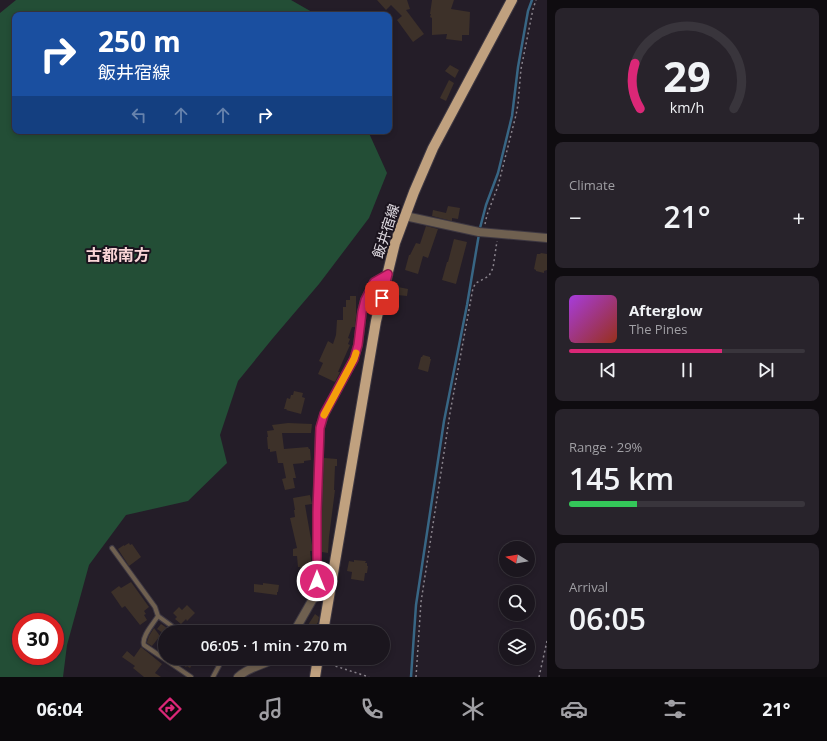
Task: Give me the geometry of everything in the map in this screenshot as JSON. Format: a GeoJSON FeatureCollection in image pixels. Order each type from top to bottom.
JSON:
{"type":"FeatureCollection","features":[{"type":"Feature","properties":{"kind":"main road","name":"飯井宿線"},"geometry":{"type":"LineString","coordinates":[[324,625],[376,321],[395,243],[414,192],[433,148],[512,0]]}},
{"type":"Feature","properties":{"kind":"main road"},"geometry":{"type":"LineString","coordinates":[[315,677],[317,665]]}},
{"type":"Feature","properties":{"kind":"street"},"geometry":{"type":"LineString","coordinates":[[405,216],[484,232],[547,238]]}},
{"type":"Feature","properties":{"kind":"street"},"geometry":{"type":"LineString","coordinates":[[298,625],[314,597],[317,581],[317,512],[320,428],[324,414],[354,359],[358,345],[365,300],[374,282],[388,274]]}},
{"type":"Feature","properties":{"kind":"street"},"geometry":{"type":"LineString","coordinates":[[238,677],[242,673],[262,665]]}},
{"type":"Feature","properties":{"kind":"lane"},"geometry":{"type":"LineString","coordinates":[[112,548],[155,607],[158,616],[170,625]]}},
{"type":"Feature","properties":{"kind":"lane"},"geometry":{"type":"LineString","coordinates":[[158,616],[144,637],[144,645],[191,677]]}},
{"type":"Feature","properties":{"kind":"lane"},"geometry":{"type":"LineString","coordinates":[[213,677],[219,665]]}},
{"type":"Feature","properties":{"kind":"path"},"geometry":{"type":"LineString","coordinates":[[484,232],[487,215],[498,186],[516,115],[521,69],[536,0]]}},
{"type":"Feature","properties":{"kind":"path"},"geometry":{"type":"LineString","coordinates":[[416,677],[420,602],[451,405],[473,288],[476,283],[489,276],[493,268],[498,233]]}},
{"type":"Feature","properties":{"kind":"path"},"geometry":{"type":"LineString","coordinates":[[539,677],[547,641]]}},
{"type":"Feature","properties":{"kind":"path"},"geometry":{"type":"LineString","coordinates":[[335,665],[369,677]]}},
{"type":"Feature","properties":{"kind":"green space"},"geometry":{"type":"Polygon","coordinates":[[[16,0],[291,0],[312,12],[12,12],[12,134],[369,134],[387,173],[369,218],[319,284],[238,381],[220,435],[227,463],[188,501],[126,515],[89,565],[67,645],[63,677],[0,677],[0,13],[16,0]]]}},
{"type":"Feature","properties":{"kind":"building"},"geometry":{"type":"Polygon","coordinates":[[[377,0],[407,0],[410,9],[406,10],[424,34],[413,42],[397,20],[402,16],[391,5],[386,10],[377,0]]]}},
{"type":"Feature","properties":{"kind":"building"},"geometry":{"type":"Polygon","coordinates":[[[432,0],[454,0],[451,9],[470,12],[469,35],[462,35],[462,41],[446,39],[447,34],[432,35],[432,18],[430,17],[430,14],[432,0]]]}},
{"type":"Feature","properties":{"kind":"building"},"geometry":{"type":"Polygon","coordinates":[[[450,65],[459,70],[455,78],[445,71],[450,65]]]}},
{"type":"Feature","properties":{"kind":"building"},"geometry":{"type":"Polygon","coordinates":[[[449,80],[454,83],[446,101],[440,98],[449,80]]]}},
{"type":"Feature","properties":{"kind":"building"},"geometry":{"type":"Polygon","coordinates":[[[448,206],[460,208],[458,219],[452,218],[452,221],[432,216],[433,210],[446,213],[448,206]]]}},
{"type":"Feature","properties":{"kind":"building"},"geometry":{"type":"Polygon","coordinates":[[[426,226],[438,229],[428,258],[423,256],[418,274],[405,270],[409,255],[416,243],[420,244],[426,226]]]}},
{"type":"Feature","properties":{"kind":"building"},"geometry":{"type":"Polygon","coordinates":[[[454,239],[467,242],[456,284],[442,280],[454,239]]]}},
{"type":"Feature","properties":{"kind":"building"},"geometry":{"type":"Polygon","coordinates":[[[537,254],[547,254],[547,270],[544,271],[544,273],[534,269],[537,254]]]}},
{"type":"Feature","properties":{"kind":"building"},"geometry":{"type":"Polygon","coordinates":[[[398,287],[408,289],[407,296],[397,295],[398,287]]]}},
{"type":"Feature","properties":{"kind":"building"},"geometry":{"type":"Polygon","coordinates":[[[350,296],[356,296],[355,327],[352,327],[348,338],[350,339],[348,344],[350,345],[335,382],[318,374],[323,363],[319,361],[328,341],[333,344],[336,335],[337,320],[343,320],[343,307],[346,307],[346,300],[350,300],[350,296]]]}},
{"type":"Feature","properties":{"kind":"building"},"geometry":{"type":"Polygon","coordinates":[[[423,355],[430,357],[431,359],[428,372],[418,369],[421,357],[423,355]]]}},
{"type":"Feature","properties":{"kind":"building"},"geometry":{"type":"Polygon","coordinates":[[[294,391],[303,393],[302,397],[305,398],[301,414],[284,409],[287,398],[290,399],[294,391]]]}},
{"type":"Feature","properties":{"kind":"building"},"geometry":{"type":"Polygon","coordinates":[[[288,423],[312,424],[311,433],[282,433],[284,449],[308,447],[310,449],[311,460],[304,461],[304,463],[293,464],[296,478],[293,478],[295,488],[285,490],[282,479],[286,478],[283,463],[278,463],[276,451],[270,452],[270,449],[268,449],[267,431],[274,430],[272,425],[288,423]]]}},
{"type":"Feature","properties":{"kind":"building"},"geometry":{"type":"Polygon","coordinates":[[[324,458],[337,459],[337,466],[335,466],[335,490],[328,553],[322,552],[324,458]]]}},
{"type":"Feature","properties":{"kind":"building"},"geometry":{"type":"Polygon","coordinates":[[[310,495],[312,504],[305,505],[312,545],[312,551],[310,551],[312,569],[300,570],[300,567],[298,567],[297,556],[293,556],[293,549],[297,548],[290,518],[295,517],[293,498],[310,495]]]}},
{"type":"Feature","properties":{"kind":"building"},"geometry":{"type":"Polygon","coordinates":[[[129,543],[130,545],[132,544],[141,557],[129,566],[118,549],[129,543]]]}},
{"type":"Feature","properties":{"kind":"building"},"geometry":{"type":"Polygon","coordinates":[[[354,560],[366,561],[365,563],[367,563],[367,573],[365,573],[364,581],[351,579],[352,572],[347,571],[349,561],[354,562],[354,560]]]}},
{"type":"Feature","properties":{"kind":"building"},"geometry":{"type":"Polygon","coordinates":[[[131,582],[149,607],[144,611],[146,614],[144,615],[147,620],[140,625],[125,606],[122,608],[111,592],[119,586],[121,588],[131,582]]]}},
{"type":"Feature","properties":{"kind":"building"},"geometry":{"type":"Polygon","coordinates":[[[263,583],[279,585],[277,595],[254,592],[254,584],[263,585],[263,583]]]}},
{"type":"Feature","properties":{"kind":"building"},"geometry":{"type":"Polygon","coordinates":[[[187,605],[195,613],[187,621],[186,619],[181,624],[175,619],[177,617],[173,613],[179,607],[182,610],[187,605]]]}},
{"type":"Feature","properties":{"kind":"building"},"geometry":{"type":"Polygon","coordinates":[[[315,614],[319,617],[316,625],[308,625],[315,614]]]}},
{"type":"Feature","properties":{"kind":"building"},"geometry":{"type":"Polygon","coordinates":[[[154,628],[158,633],[158,638],[152,646],[147,643],[154,628]]]}},
{"type":"Feature","properties":{"kind":"building"},"geometry":{"type":"Polygon","coordinates":[[[141,647],[158,661],[158,665],[161,665],[155,673],[161,677],[144,677],[133,668],[135,666],[122,657],[127,651],[134,657],[141,647]]]}},
{"type":"Feature","properties":{"kind":"building"},"geometry":{"type":"Polygon","coordinates":[[[183,665],[192,665],[190,668],[187,666],[186,667],[183,665]]]}},
{"type":"Feature","properties":{"kind":"waterway"},"geometry":{"type":"LineString","coordinates":[[480,228],[486,205],[498,173],[512,116],[518,67],[528,11],[532,0]]}},
{"type":"Feature","properties":{"kind":"waterway"},"geometry":{"type":"LineString","coordinates":[[411,677],[416,605],[444,421],[467,305],[479,234]]}},
{"type":"Feature","properties":{"kind":"slow traffic"},"geometry":{"type":"LineString","coordinates":[[324,415],[356,353]]}},
{"type":"Feature","properties":{"kind":"district","name":"古都南方"},"geometry":{"type":"Point","coordinates":[118,255]}},
{"type":"Feature","properties":{"kind":"route"},"geometry":{"type":"LineString","coordinates":[[317,581],[317,512],[320,428],[324,414],[354,359],[358,345],[365,300],[374,282],[388,274],[382,298]]}}]}
